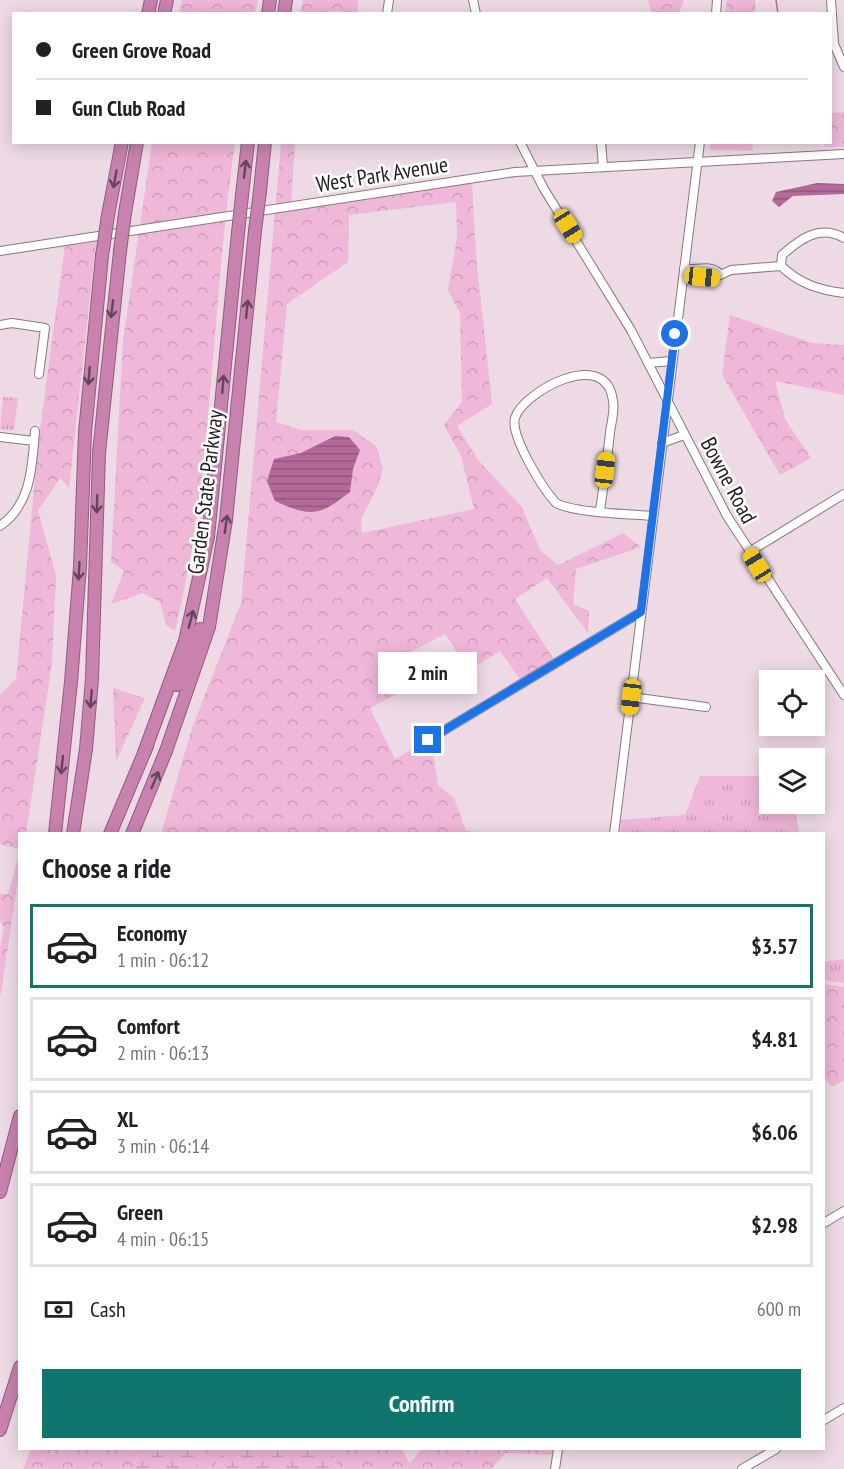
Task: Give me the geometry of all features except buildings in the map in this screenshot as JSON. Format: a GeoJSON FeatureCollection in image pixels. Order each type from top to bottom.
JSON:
{"type":"FeatureCollection","features":[{"type":"Feature","properties":{"kind":"highway"},"geometry":{"type":"LineString","coordinates":[[55,832],[71,682],[79,576],[85,432],[102,256],[122,144]]}},
{"type":"Feature","properties":{"kind":"highway"},"geometry":{"type":"LineString","coordinates":[[73,832],[91,702],[95,635],[99,453],[120,251],[137,144]]}},
{"type":"Feature","properties":{"kind":"highway","name":"Garden State Parkway"},"geometry":{"type":"LineString","coordinates":[[144,753],[185,641],[208,537],[248,144]]}},
{"type":"Feature","properties":{"kind":"highway","name":"Garden State Parkway"},"geometry":{"type":"LineString","coordinates":[[133,832],[194,674],[209,627],[229,498],[265,144]]}},
{"type":"Feature","properties":{"kind":"highway"},"geometry":{"type":"LineString","coordinates":[[111,832],[195,642],[215,582]]}},
{"type":"Feature","properties":{"kind":"highway"},"geometry":{"type":"LineString","coordinates":[[0,1192],[18,1124]]}},
{"type":"Feature","properties":{"kind":"highway"},"geometry":{"type":"LineString","coordinates":[[15,1380],[18,1366]]}},
{"type":"Feature","properties":{"kind":"highway"},"geometry":{"type":"LineString","coordinates":[[0,1430],[18,1372]]}},
{"type":"Feature","properties":{"kind":"street"},"geometry":{"type":"LineString","coordinates":[[832,15],[834,44],[844,67]]}},
{"type":"Feature","properties":{"kind":"street","name":"Bowne Road"},"geometry":{"type":"LineString","coordinates":[[521,144],[534,170],[615,301],[684,435],[749,552],[844,695]]}},
{"type":"Feature","properties":{"kind":"street"},"geometry":{"type":"LineString","coordinates":[[601,144],[603,166]]}},
{"type":"Feature","properties":{"kind":"street"},"geometry":{"type":"LineString","coordinates":[[614,832],[666,400],[700,144]]}},
{"type":"Feature","properties":{"kind":"street","name":"West Park Avenue"},"geometry":{"type":"LineString","coordinates":[[0,251],[534,170],[844,154]]}},
{"type":"Feature","properties":{"kind":"street"},"geometry":{"type":"LineString","coordinates":[[780,266],[782,255],[811,234],[824,232],[844,238]]}},
{"type":"Feature","properties":{"kind":"street"},"geometry":{"type":"LineString","coordinates":[[684,269],[695,271],[702,277],[714,278],[719,273],[731,270],[780,266],[803,283],[822,290],[844,293]]}},
{"type":"Feature","properties":{"kind":"street"},"geometry":{"type":"LineString","coordinates":[[0,325],[12,323],[45,328],[39,374]]}},
{"type":"Feature","properties":{"kind":"street"},"geometry":{"type":"LineString","coordinates":[[648,363],[671,361]]}},
{"type":"Feature","properties":{"kind":"street"},"geometry":{"type":"LineString","coordinates":[[600,510],[613,400],[601,380],[594,376],[578,374],[569,376],[525,403],[516,416],[514,430],[516,437],[556,502],[562,506],[653,516]]}},
{"type":"Feature","properties":{"kind":"street"},"geometry":{"type":"LineString","coordinates":[[0,526],[14,514],[27,491],[35,431]]}},
{"type":"Feature","properties":{"kind":"street"},"geometry":{"type":"LineString","coordinates":[[662,443],[684,435]]}},
{"type":"Feature","properties":{"kind":"street"},"geometry":{"type":"LineString","coordinates":[[0,437],[34,441]]}},
{"type":"Feature","properties":{"kind":"street"},"geometry":{"type":"LineString","coordinates":[[749,552],[844,494]]}},
{"type":"Feature","properties":{"kind":"street"},"geometry":{"type":"LineString","coordinates":[[428,740],[641,612]]}},
{"type":"Feature","properties":{"kind":"street"},"geometry":{"type":"LineString","coordinates":[[631,697],[706,707]]}},
{"type":"Feature","properties":{"kind":"street"},"geometry":{"type":"LineString","coordinates":[[825,1222],[844,1211]]}},
{"type":"Feature","properties":{"kind":"street"},"geometry":{"type":"LineString","coordinates":[[825,1419],[844,1408]]}},
{"type":"Feature","properties":{"kind":"street"},"geometry":{"type":"LineString","coordinates":[[555,1469],[558,1450]]}},
{"type":"Feature","properties":{"kind":"street"},"geometry":{"type":"LineString","coordinates":[[742,1469],[774,1450]]}},
{"type":"Feature","properties":{"kind":"green space"},"geometry":{"type":"Polygon","coordinates":[[[182,0],[258,0],[255,12],[179,12],[182,0]]]}},
{"type":"Feature","properties":{"kind":"green space"},"geometry":{"type":"Polygon","coordinates":[[[303,0],[358,0],[358,12],[300,12],[303,0]]]}},
{"type":"Feature","properties":{"kind":"green space"},"geometry":{"type":"Polygon","coordinates":[[[648,0],[684,0],[679,12],[651,12],[648,0]]]}},
{"type":"Feature","properties":{"kind":"green space"},"geometry":{"type":"Polygon","coordinates":[[[727,0],[755,0],[756,12],[725,12],[727,0]]]}},
{"type":"Feature","properties":{"kind":"green space"},"geometry":{"type":"Polygon","coordinates":[[[844,112],[844,147],[825,147],[824,144],[832,144],[832,113],[844,112]]]}},
{"type":"Feature","properties":{"kind":"green space"},"geometry":{"type":"Polygon","coordinates":[[[152,144],[235,144],[221,265],[205,449],[188,571],[175,631],[166,625],[160,602],[143,593],[111,604],[124,571],[111,562],[123,341],[152,144]]]}},
{"type":"Feature","properties":{"kind":"green space"},"geometry":{"type":"Polygon","coordinates":[[[281,144],[295,144],[291,207],[472,183],[476,256],[492,404],[457,426],[479,461],[522,507],[540,550],[558,565],[623,533],[641,547],[576,569],[573,604],[589,611],[588,633],[547,578],[515,599],[555,661],[522,682],[500,651],[469,670],[445,634],[390,663],[400,692],[370,708],[395,759],[431,739],[438,785],[454,798],[466,831],[479,832],[162,832],[192,728],[241,603],[281,144]],[[456,202],[349,215],[348,262],[287,304],[276,422],[301,430],[353,430],[376,446],[383,468],[378,486],[361,519],[362,533],[474,509],[461,456],[444,425],[462,402],[460,313],[448,290],[457,237],[456,202]]]}},
{"type":"Feature","properties":{"kind":"green space"},"geometry":{"type":"Polygon","coordinates":[[[711,144],[752,144],[753,151],[710,150],[711,144]]]}},
{"type":"Feature","properties":{"kind":"green space"},"geometry":{"type":"Polygon","coordinates":[[[96,242],[69,488],[60,478],[38,511],[56,575],[52,663],[26,832],[18,832],[18,849],[0,844],[0,695],[16,679],[39,437],[65,245],[96,242]]]}},
{"type":"Feature","properties":{"kind":"green space"},"geometry":{"type":"Polygon","coordinates":[[[730,315],[812,343],[844,345],[844,395],[775,381],[785,419],[811,458],[780,475],[722,375],[730,315]]]}},
{"type":"Feature","properties":{"kind":"green space"},"geometry":{"type":"Polygon","coordinates":[[[3,397],[18,398],[14,430],[0,429],[3,397]]]}},
{"type":"Feature","properties":{"kind":"green space"},"geometry":{"type":"Polygon","coordinates":[[[113,688],[145,698],[116,761],[113,688]]]}},
{"type":"Feature","properties":{"kind":"green space"},"geometry":{"type":"Polygon","coordinates":[[[700,776],[759,776],[759,814],[795,814],[800,832],[620,832],[621,820],[685,815],[700,776]]]}},
{"type":"Feature","properties":{"kind":"green space"},"geometry":{"type":"Polygon","coordinates":[[[18,859],[18,880],[0,999],[0,948],[4,927],[0,921],[0,894],[8,894],[18,859]]]}},
{"type":"Feature","properties":{"kind":"green space"},"geometry":{"type":"Polygon","coordinates":[[[844,959],[844,983],[825,980],[825,962],[844,959]]]}},
{"type":"Feature","properties":{"kind":"green space"},"geometry":{"type":"Polygon","coordinates":[[[825,984],[844,987],[844,1080],[832,1087],[825,1079],[825,984]]]}},
{"type":"Feature","properties":{"kind":"green space"},"geometry":{"type":"Polygon","coordinates":[[[31,1450],[139,1450],[134,1469],[23,1469],[31,1450]]]}},
{"type":"Feature","properties":{"kind":"green space"},"geometry":{"type":"Polygon","coordinates":[[[139,1450],[200,1450],[198,1469],[134,1469],[139,1450]]]}},
{"type":"Feature","properties":{"kind":"green space"},"geometry":{"type":"Polygon","coordinates":[[[200,1450],[223,1450],[216,1463],[217,1469],[198,1469],[200,1450]]]}},
{"type":"Feature","properties":{"kind":"green space"},"geometry":{"type":"Polygon","coordinates":[[[223,1450],[336,1450],[334,1455],[338,1469],[217,1469],[216,1463],[223,1450]]]}},
{"type":"Feature","properties":{"kind":"green space"},"geometry":{"type":"Polygon","coordinates":[[[336,1450],[402,1450],[410,1463],[421,1450],[558,1450],[557,1455],[506,1453],[491,1469],[338,1469],[334,1455],[336,1450]]]}},
{"type":"Feature","properties":{"kind":"shaded area"},"geometry":{"type":"Polygon","coordinates":[[[817,183],[844,184],[844,194],[793,196],[779,207],[772,201],[776,192],[817,183]]]}},
{"type":"Feature","properties":{"kind":"shaded area"},"geometry":{"type":"Polygon","coordinates":[[[335,436],[349,437],[360,450],[353,469],[350,492],[330,506],[314,512],[297,510],[275,501],[267,481],[274,459],[301,453],[335,436]]]}},
{"type":"Feature","properties":{"kind":"waterway"},"geometry":{"type":"LineString","coordinates":[[776,0],[778,12]]}},
{"type":"Feature","properties":{"kind":"route"},"geometry":{"type":"LineString","coordinates":[[428,740],[641,612],[675,334]]}}]}
